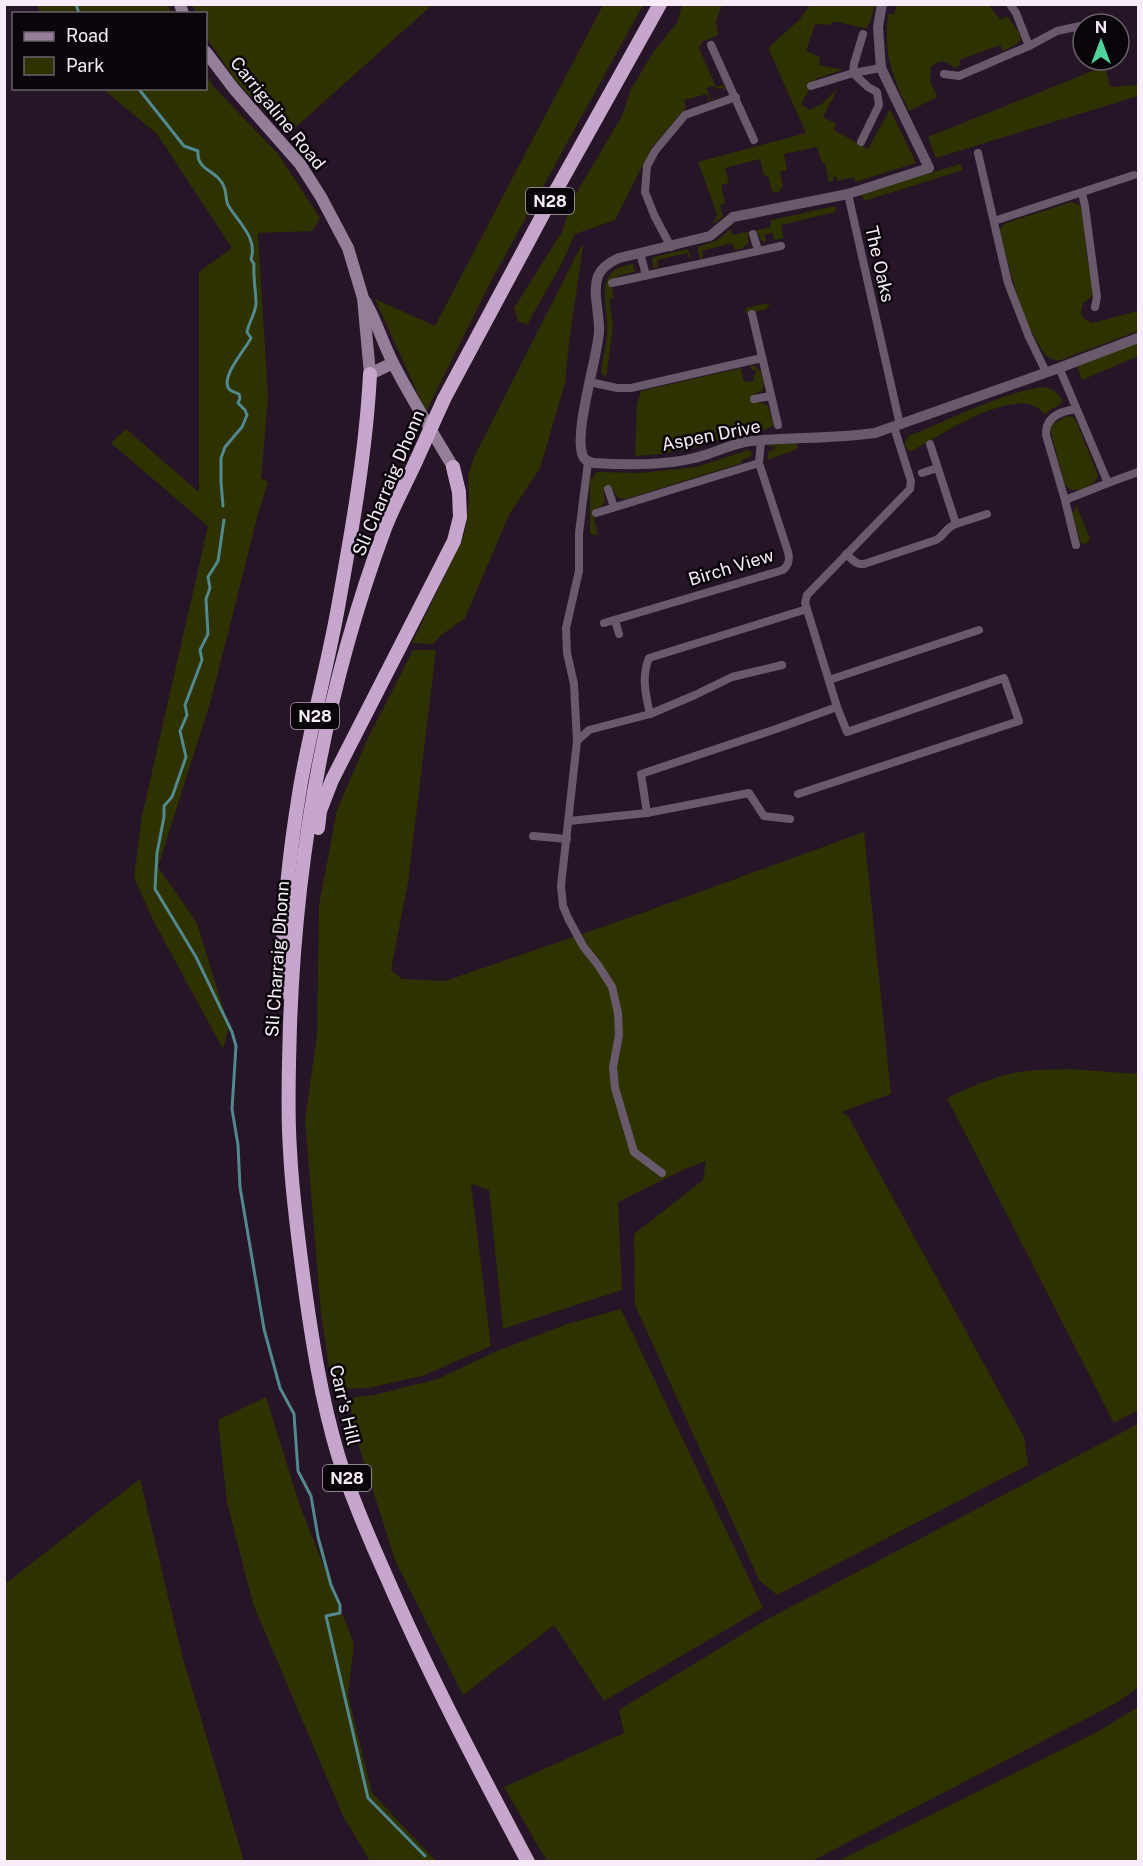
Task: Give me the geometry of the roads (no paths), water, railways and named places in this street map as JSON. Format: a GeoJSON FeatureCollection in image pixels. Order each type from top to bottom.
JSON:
{"type":"FeatureCollection","features":[{"type":"Feature","properties":{"kind":"highway","name":"Sli Charraig Dhonn"},"geometry":{"type":"LineString","coordinates":[[289,1059],[292,970],[311,810],[325,736],[342,666],[386,526],[444,399],[549,203],[660,4]]}},
{"type":"Feature","properties":{"kind":"highway","name":"N28"},"geometry":{"type":"LineString","coordinates":[[289,1059],[284,1020],[282,964],[289,870],[300,788],[337,614],[367,427],[370,374]]}},
{"type":"Feature","properties":{"kind":"highway","name":"N28"},"geometry":{"type":"LineString","coordinates":[[289,1059],[296,1028],[305,920],[320,811],[351,740],[454,541],[460,517],[459,492],[453,466]]}},
{"type":"Feature","properties":{"kind":"highway","name":"Carr's Hill"},"geometry":{"type":"LineString","coordinates":[[289,1059],[290,1150],[298,1242],[319,1382],[339,1457],[373,1547],[417,1648],[528,1862]]}},
{"type":"Feature","properties":{"kind":"main road","name":"Carrigaline Road"},"geometry":{"type":"LineString","coordinates":[[207,53],[234,89],[300,164],[320,195],[348,248],[363,298],[370,374]]}},
{"type":"Feature","properties":{"kind":"main road","name":"Carrigaline Road"},"geometry":{"type":"LineString","coordinates":[[363,298],[413,401],[453,466]]}},
{"type":"Feature","properties":{"kind":"main road"},"geometry":{"type":"LineString","coordinates":[[370,374],[393,363]]}},
{"type":"Feature","properties":{"kind":"street"},"geometry":{"type":"LineString","coordinates":[[662,1173],[634,1152],[615,1088],[613,1066],[619,1035],[618,1013],[612,987],[582,946],[563,906],[561,886],[577,741],[574,684],[567,653],[566,628],[579,571],[579,533],[588,462],[582,455],[581,436],[599,333],[596,289],[598,277],[612,261],[710,236],[733,217],[848,194],[929,168],[881,68],[878,27],[882,4]]}},
{"type":"Feature","properties":{"kind":"street"},"geometry":{"type":"LineString","coordinates":[[1010,4],[1029,45]]}},
{"type":"Feature","properties":{"kind":"street"},"geometry":{"type":"LineString","coordinates":[[944,74],[959,76],[1057,32],[1071,28]]}},
{"type":"Feature","properties":{"kind":"street"},"geometry":{"type":"LineString","coordinates":[[853,74],[863,34]]}},
{"type":"Feature","properties":{"kind":"street"},"geometry":{"type":"LineString","coordinates":[[711,45],[754,140]]}},
{"type":"Feature","properties":{"kind":"street"},"geometry":{"type":"LineString","coordinates":[[811,86],[881,68]]}},
{"type":"Feature","properties":{"kind":"street"},"geometry":{"type":"LineString","coordinates":[[853,74],[877,92],[879,99],[879,105],[861,142]]}},
{"type":"Feature","properties":{"kind":"street"},"geometry":{"type":"LineString","coordinates":[[671,247],[645,192],[647,165],[655,151],[685,115],[736,97]]}},
{"type":"Feature","properties":{"kind":"street"},"geometry":{"type":"LineString","coordinates":[[978,153],[994,221],[995,236],[1008,283],[1029,337],[1046,372]]}},
{"type":"Feature","properties":{"kind":"street"},"geometry":{"type":"LineString","coordinates":[[994,221],[1134,175]]}},
{"type":"Feature","properties":{"kind":"street"},"geometry":{"type":"LineString","coordinates":[[1082,193],[1097,297],[1095,307]]}},
{"type":"Feature","properties":{"kind":"street","name":"The Oaks"},"geometry":{"type":"LineString","coordinates":[[846,554],[910,489],[911,481],[897,426],[848,194]]}},
{"type":"Feature","properties":{"kind":"street"},"geometry":{"type":"LineString","coordinates":[[753,234],[758,250]]}},
{"type":"Feature","properties":{"kind":"street"},"geometry":{"type":"LineString","coordinates":[[612,283],[781,246]]}},
{"type":"Feature","properties":{"kind":"street"},"geometry":{"type":"LineString","coordinates":[[640,253],[646,275]]}},
{"type":"Feature","properties":{"kind":"street","name":"Aspen Drive"},"geometry":{"type":"LineString","coordinates":[[752,314],[778,425]]}},
{"type":"Feature","properties":{"kind":"street","name":"Aspen Drive"},"geometry":{"type":"LineString","coordinates":[[588,462],[639,465],[692,459],[752,441],[875,434],[1138,338]]}},
{"type":"Feature","properties":{"kind":"street"},"geometry":{"type":"LineString","coordinates":[[590,382],[617,388],[631,388],[762,358]]}},
{"type":"Feature","properties":{"kind":"street"},"geometry":{"type":"LineString","coordinates":[[1059,368],[1108,483]]}},
{"type":"Feature","properties":{"kind":"street","name":"Aspen Drive"},"geometry":{"type":"LineString","coordinates":[[754,399],[771,396]]}},
{"type":"Feature","properties":{"kind":"street"},"geometry":{"type":"LineString","coordinates":[[1076,409],[1052,418],[1047,422],[1046,428],[1076,545]]}},
{"type":"Feature","properties":{"kind":"street","name":"Birch View"},"geometry":{"type":"LineString","coordinates":[[604,623],[787,567],[788,552],[759,463],[761,441]]}},
{"type":"Feature","properties":{"kind":"street"},"geometry":{"type":"LineString","coordinates":[[930,444],[956,524]]}},
{"type":"Feature","properties":{"kind":"street"},"geometry":{"type":"LineString","coordinates":[[596,513],[759,463]]}},
{"type":"Feature","properties":{"kind":"street"},"geometry":{"type":"LineString","coordinates":[[922,473],[937,468]]}},
{"type":"Feature","properties":{"kind":"street"},"geometry":{"type":"LineString","coordinates":[[1065,500],[1138,472]]}},
{"type":"Feature","properties":{"kind":"street"},"geometry":{"type":"LineString","coordinates":[[608,489],[614,507]]}},
{"type":"Feature","properties":{"kind":"street"},"geometry":{"type":"LineString","coordinates":[[798,794],[1019,721],[1004,678],[847,732],[805,603],[807,595],[846,554],[860,565],[864,564],[941,538],[948,527],[987,514]]}},
{"type":"Feature","properties":{"kind":"street"},"geometry":{"type":"LineString","coordinates":[[650,714],[645,683],[645,667],[649,658],[807,609]]}},
{"type":"Feature","properties":{"kind":"street"},"geometry":{"type":"LineString","coordinates":[[615,620],[619,634]]}},
{"type":"Feature","properties":{"kind":"street"},"geometry":{"type":"LineString","coordinates":[[829,680],[979,630]]}},
{"type":"Feature","properties":{"kind":"street"},"geometry":{"type":"LineString","coordinates":[[577,741],[590,730],[650,714],[732,677],[782,665]]}},
{"type":"Feature","properties":{"kind":"street"},"geometry":{"type":"LineString","coordinates":[[647,813],[641,774],[837,706]]}},
{"type":"Feature","properties":{"kind":"street"},"geometry":{"type":"LineString","coordinates":[[569,821],[647,813],[749,793],[764,816],[790,819]]}},
{"type":"Feature","properties":{"kind":"street"},"geometry":{"type":"LineString","coordinates":[[533,836],[567,839]]}},
{"type":"Feature","properties":{"kind":"waterway"},"geometry":{"type":"LineString","coordinates":[[76,4],[78,12]]}},
{"type":"Feature","properties":{"kind":"waterway"},"geometry":{"type":"LineString","coordinates":[[140,90],[184,146],[198,151],[200,163],[221,181],[228,205],[246,230],[252,244],[251,259],[254,264],[256,304],[247,332],[251,338],[234,364],[227,385],[230,390],[239,394],[238,403],[247,415],[242,427],[225,447],[221,458],[223,506]]}},
{"type":"Feature","properties":{"kind":"waterway"},"geometry":{"type":"LineString","coordinates":[[224,520],[218,561],[208,577],[210,588],[206,599],[208,634],[200,650],[202,660],[185,705],[187,715],[180,731],[186,757],[172,797],[164,806],[157,853],[155,889],[196,957],[232,1032],[236,1046],[232,1109],[238,1145],[240,1187],[264,1329],[280,1388],[294,1414],[298,1471],[311,1496],[318,1537],[331,1585],[340,1605],[340,1613],[326,1616],[368,1798],[425,1856]]}}]}
